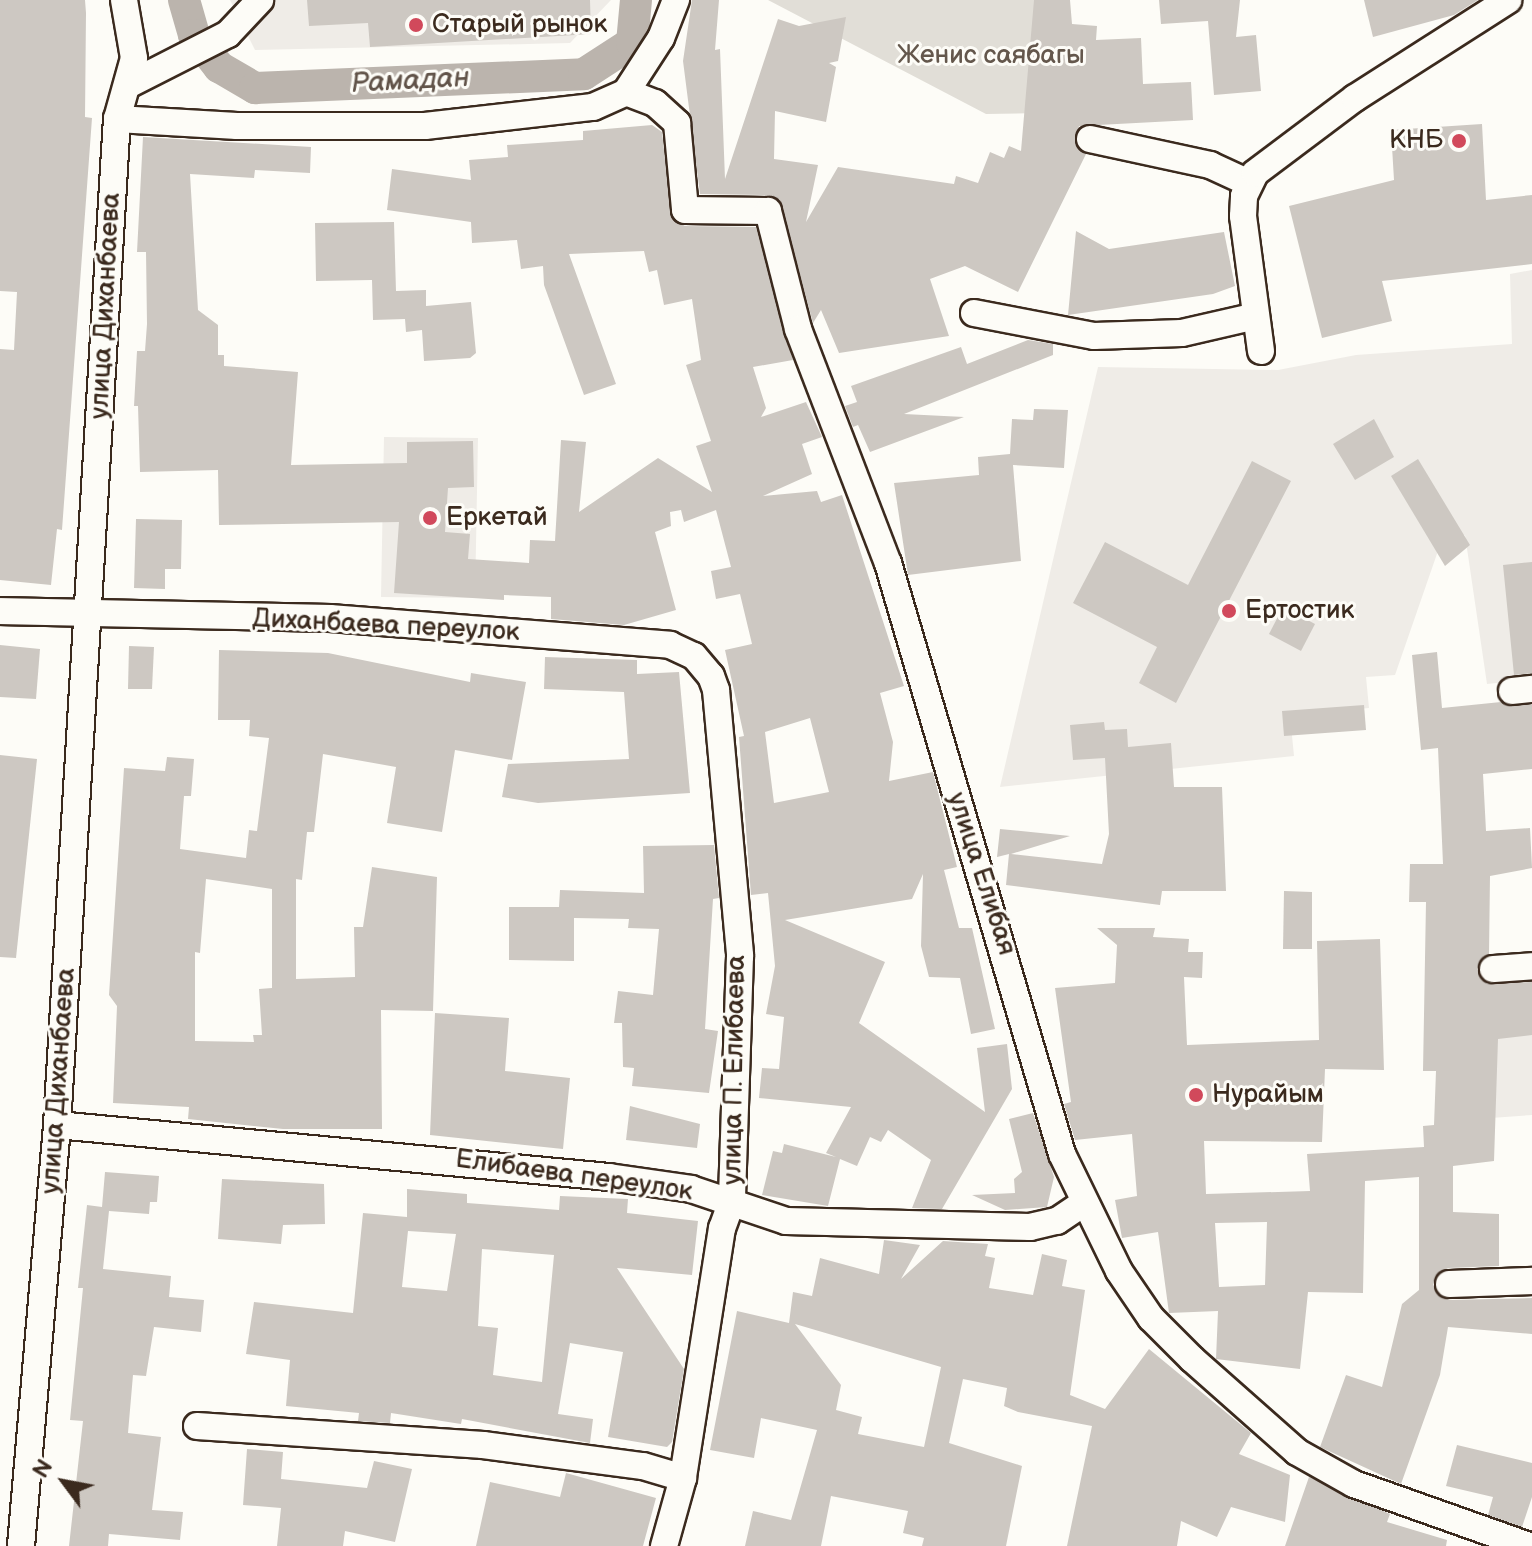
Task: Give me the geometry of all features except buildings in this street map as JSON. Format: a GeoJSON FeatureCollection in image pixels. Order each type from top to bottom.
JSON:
{"type":"FeatureCollection","features":[{"type":"Feature","properties":{"kind":"street","name":"улица Диханбаева"},"geometry":{"type":"LineString","coordinates":[[21,1546],[57,1125],[117,119],[128,85],[133,45],[124,0]]}},
{"type":"Feature","properties":{"kind":"street"},"geometry":{"type":"LineString","coordinates":[[128,85],[228,34],[260,0]]}},
{"type":"Feature","properties":{"kind":"street"},"geometry":{"type":"LineString","coordinates":[[117,119],[237,126],[425,126],[537,117],[593,107],[626,92],[661,38],[676,0]]}},
{"type":"Feature","properties":{"kind":"street"},"geometry":{"type":"LineString","coordinates":[[1261,351],[1252,317],[1243,216],[1249,183],[1355,98],[1508,0]]}},
{"type":"Feature","properties":{"kind":"street","name":"улица Елибая"},"geometry":{"type":"LineString","coordinates":[[626,92],[655,103],[677,123],[685,210],[768,211],[798,329],[888,563],[920,685],[1082,1204],[1151,1318],[1297,1452],[1354,1484],[1529,1546]]}},
{"type":"Feature","properties":{"kind":"street"},"geometry":{"type":"LineString","coordinates":[[1090,139],[1210,165],[1249,183]]}},
{"type":"Feature","properties":{"kind":"street"},"geometry":{"type":"LineString","coordinates":[[974,313],[1094,336],[1182,333],[1252,317]]}},
{"type":"Feature","properties":{"kind":"street"},"geometry":{"type":"LineString","coordinates":[[0,611],[88,616]]}},
{"type":"Feature","properties":{"kind":"street","name":"Диханбаева переулок"},"geometry":{"type":"LineString","coordinates":[[88,616],[330,618],[683,649]]}},
{"type":"Feature","properties":{"kind":"street","name":"улица П. Елибаева"},"geometry":{"type":"LineString","coordinates":[[664,1546],[683,1478],[722,1228],[732,1201],[740,956],[716,690],[701,663],[683,649]]}},
{"type":"Feature","properties":{"kind":"street"},"geometry":{"type":"LineString","coordinates":[[1493,969],[1532,966]]}},
{"type":"Feature","properties":{"kind":"street","name":"Елибаева переулок"},"geometry":{"type":"LineString","coordinates":[[57,1125],[609,1177],[691,1189],[786,1221],[994,1228],[1057,1221],[1082,1204]]}},
{"type":"Feature","properties":{"kind":"street"},"geometry":{"type":"LineString","coordinates":[[1449,1284],[1532,1281]]}},
{"type":"Feature","properties":{"kind":"street"},"geometry":{"type":"LineString","coordinates":[[197,1426],[483,1445],[643,1466],[683,1478]]}},
{"type":"Feature","properties":{"kind":"shaded area","name":"Старый рынок"},"geometry":{"type":"Polygon","coordinates":[[[230,0],[611,0],[570,43],[255,50],[230,0]]]}},
{"type":"Feature","properties":{"kind":"shaded area","name":"Ертостик"},"geometry":{"type":"Polygon","coordinates":[[[1532,270],[1532,679],[1487,684],[1465,535],[1439,548],[1395,675],[1366,677],[1369,708],[1290,715],[1294,756],[1000,787],[1098,367],[1278,370],[1356,355],[1512,344],[1510,274],[1532,270]]]}},
{"type":"Feature","properties":{"kind":"shaded area","name":"Еркетай"},"geometry":{"type":"Polygon","coordinates":[[[384,437],[478,438],[475,598],[381,597],[384,437]]]}},
{"type":"Feature","properties":{"kind":"shaded area"},"geometry":{"type":"Polygon","coordinates":[[[1532,989],[1532,1115],[1491,1118],[1479,993],[1532,989]]]}},
{"type":"Feature","properties":{"kind":"green space","name":"Женис саябагы"},"geometry":{"type":"Polygon","coordinates":[[[768,0],[1070,0],[1047,28],[1040,113],[986,114],[768,0]]]}},
{"type":"Feature","properties":{"kind":"waterway","name":"Рамадан"},"geometry":{"type":"LineString","coordinates":[[184,0],[194,35],[219,67],[255,88],[584,74],[632,43],[636,0]]}},
{"type":"Feature","properties":{"kind":"place","name":"Старый рынок"},"geometry":{"type":"Point","coordinates":[416,25]}},
{"type":"Feature","properties":{"kind":"place","name":"КНБ"},"geometry":{"type":"Point","coordinates":[1459,141]}},
{"type":"Feature","properties":{"kind":"place","name":"Еркетай"},"geometry":{"type":"Point","coordinates":[430,518]}},
{"type":"Feature","properties":{"kind":"place","name":"Ертостик"},"geometry":{"type":"Point","coordinates":[1229,611]}},
{"type":"Feature","properties":{"kind":"place","name":"Нурайым"},"geometry":{"type":"Point","coordinates":[1196,1095]}}]}
